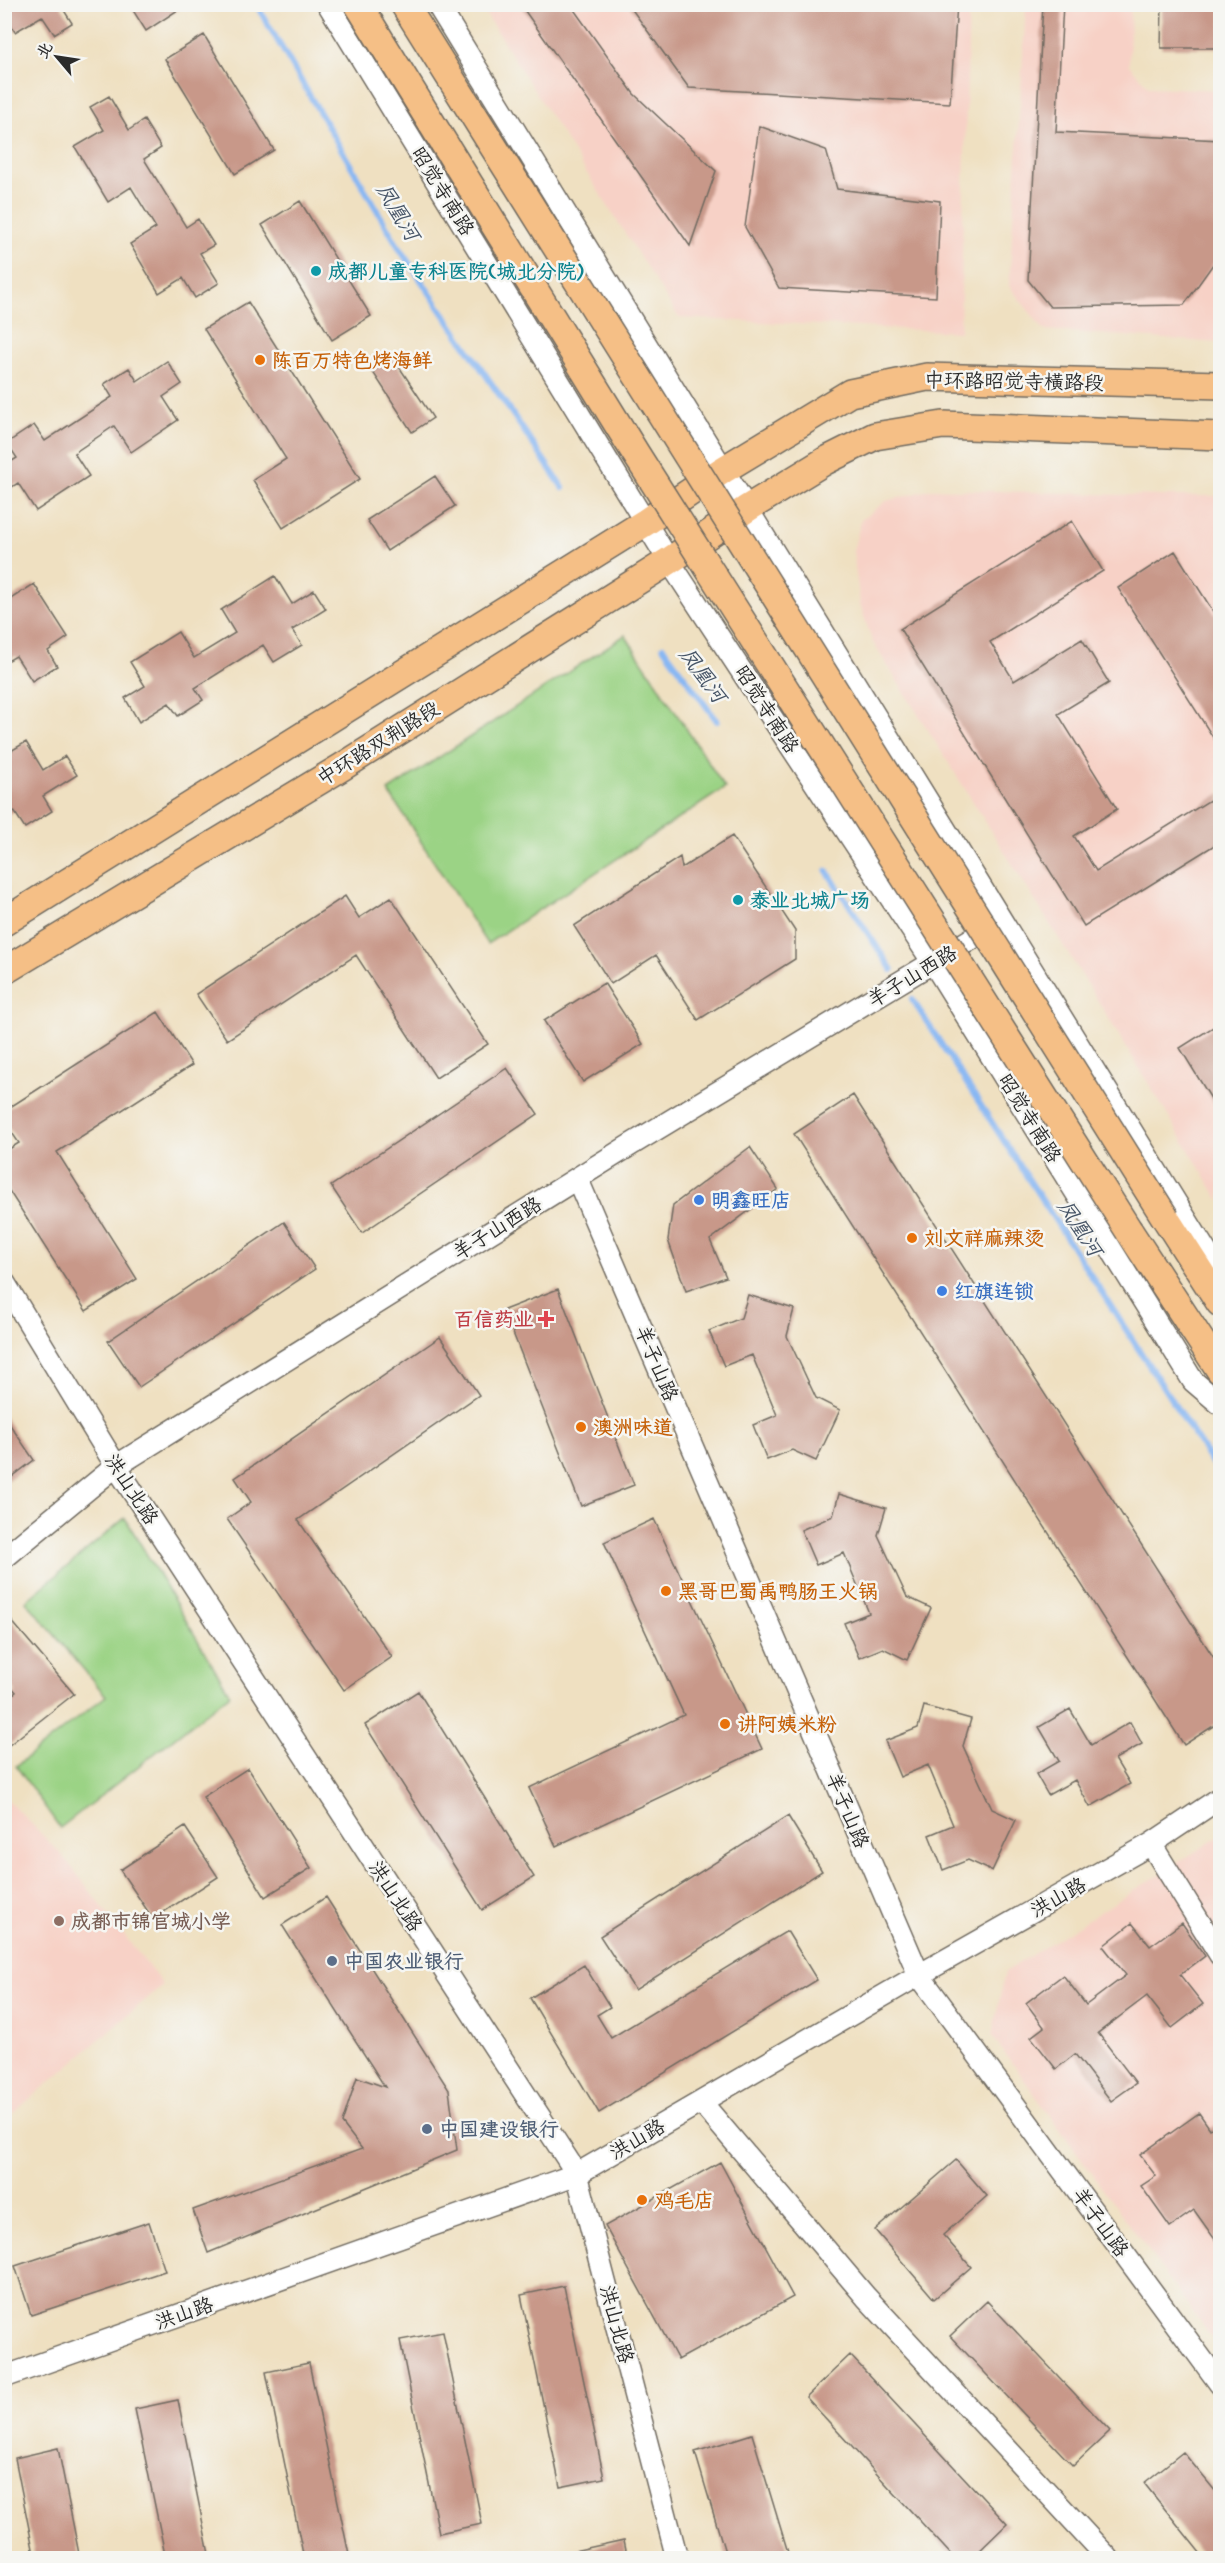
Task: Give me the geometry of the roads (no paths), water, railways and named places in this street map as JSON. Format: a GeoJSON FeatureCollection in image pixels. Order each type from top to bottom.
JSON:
{"type":"FeatureCollection","features":[{"type":"Feature","properties":{"kind":"main road","name":"昭觉寺南路"},"geometry":{"type":"LineString","coordinates":[[358,4],[636,454],[1129,1232],[1221,1370]]}},
{"type":"Feature","properties":{"kind":"main road"},"geometry":{"type":"LineString","coordinates":[[404,4],[1166,1219],[1221,1303]]}},
{"type":"Feature","properties":{"kind":"main road","name":"中环路昭觉寺横路段"},"geometry":{"type":"LineString","coordinates":[[723,470],[850,393],[927,377],[1221,385]]}},
{"type":"Feature","properties":{"kind":"main road"},"geometry":{"type":"LineString","coordinates":[[748,508],[825,461],[875,436],[943,425],[1221,436]]}},
{"type":"Feature","properties":{"kind":"main road"},"geometry":{"type":"LineString","coordinates":[[4,921],[646,522],[723,470]]}},
{"type":"Feature","properties":{"kind":"main road","name":"中环路双荆路段"},"geometry":{"type":"LineString","coordinates":[[4,971],[342,767],[669,561],[748,508]]}},
{"type":"Feature","properties":{"kind":"street","name":"昭觉寺南路"},"geometry":{"type":"LineString","coordinates":[[328,4],[669,561],[934,964],[1193,1381],[1221,1404]]}},
{"type":"Feature","properties":{"kind":"street"},"geometry":{"type":"LineString","coordinates":[[437,4],[1221,1274]]}},
{"type":"Feature","properties":{"kind":"street","name":"羊子山西路"},"geometry":{"type":"LineString","coordinates":[[4,1558],[116,1466],[577,1178],[1004,920]]}},
{"type":"Feature","properties":{"kind":"street","name":"羊子山路"},"geometry":{"type":"LineString","coordinates":[[577,1178],[918,1975],[1221,2384]]}},
{"type":"Feature","properties":{"kind":"street","name":"洪山北路"},"geometry":{"type":"LineString","coordinates":[[4,1282],[116,1466],[577,2174],[677,2559]]}},
{"type":"Feature","properties":{"kind":"street","name":"洪山路"},"geometry":{"type":"LineString","coordinates":[[4,2376],[577,2174],[918,1975],[1150,1844],[1221,1798]]}},
{"type":"Feature","properties":{"kind":"street"},"geometry":{"type":"LineString","coordinates":[[1150,1844],[1221,1955]]}},
{"type":"Feature","properties":{"kind":"street"},"geometry":{"type":"LineString","coordinates":[[701,2102],[866,2297],[1108,2559]]}},
{"type":"Feature","properties":{"kind":"waterway","name":"凤凰河"},"geometry":{"type":"LineString","coordinates":[[256,4],[401,251],[563,488]]}},
{"type":"Feature","properties":{"kind":"waterway","name":"凤凰河"},"geometry":{"type":"LineString","coordinates":[[663,647],[717,721]]}},
{"type":"Feature","properties":{"kind":"waterway","name":"凤凰河"},"geometry":{"type":"LineString","coordinates":[[827,871],[892,970]]}},
{"type":"Feature","properties":{"kind":"waterway","name":"凤凰河"},"geometry":{"type":"LineString","coordinates":[[912,999],[1220,1475]]}},
{"type":"Feature","properties":{"kind":"place","name":"成都儿童专科医院(城北分院)"},"geometry":{"type":"Point","coordinates":[316,271]}},
{"type":"Feature","properties":{"kind":"place","name":"陈百万特色烤海鲜"},"geometry":{"type":"Point","coordinates":[260,360]}},
{"type":"Feature","properties":{"kind":"place","name":"泰业北城广场"},"geometry":{"type":"Point","coordinates":[738,900]}},
{"type":"Feature","properties":{"kind":"place","name":"明鑫旺店"},"geometry":{"type":"Point","coordinates":[699,1200]}},
{"type":"Feature","properties":{"kind":"place","name":"刘文祥麻辣烫"},"geometry":{"type":"Point","coordinates":[912,1238]}},
{"type":"Feature","properties":{"kind":"place","name":"红旗连锁"},"geometry":{"type":"Point","coordinates":[942,1291]}},
{"type":"Feature","properties":{"kind":"place","name":"百信药业"},"geometry":{"type":"Point","coordinates":[546,1319]}},
{"type":"Feature","properties":{"kind":"place","name":"澳洲味道"},"geometry":{"type":"Point","coordinates":[581,1427]}},
{"type":"Feature","properties":{"kind":"place","name":"黑哥巴蜀禹鸭肠王火锅"},"geometry":{"type":"Point","coordinates":[666,1591]}},
{"type":"Feature","properties":{"kind":"place","name":"讲阿姨米粉"},"geometry":{"type":"Point","coordinates":[725,1724]}},
{"type":"Feature","properties":{"kind":"place","name":"成都市锦官城小学"},"geometry":{"type":"Point","coordinates":[59,1921]}},
{"type":"Feature","properties":{"kind":"place","name":"中国农业银行"},"geometry":{"type":"Point","coordinates":[332,1961]}},
{"type":"Feature","properties":{"kind":"place","name":"中国建设银行"},"geometry":{"type":"Point","coordinates":[427,2129]}},
{"type":"Feature","properties":{"kind":"place","name":"鸡毛店"},"geometry":{"type":"Point","coordinates":[642,2200]}}]}
